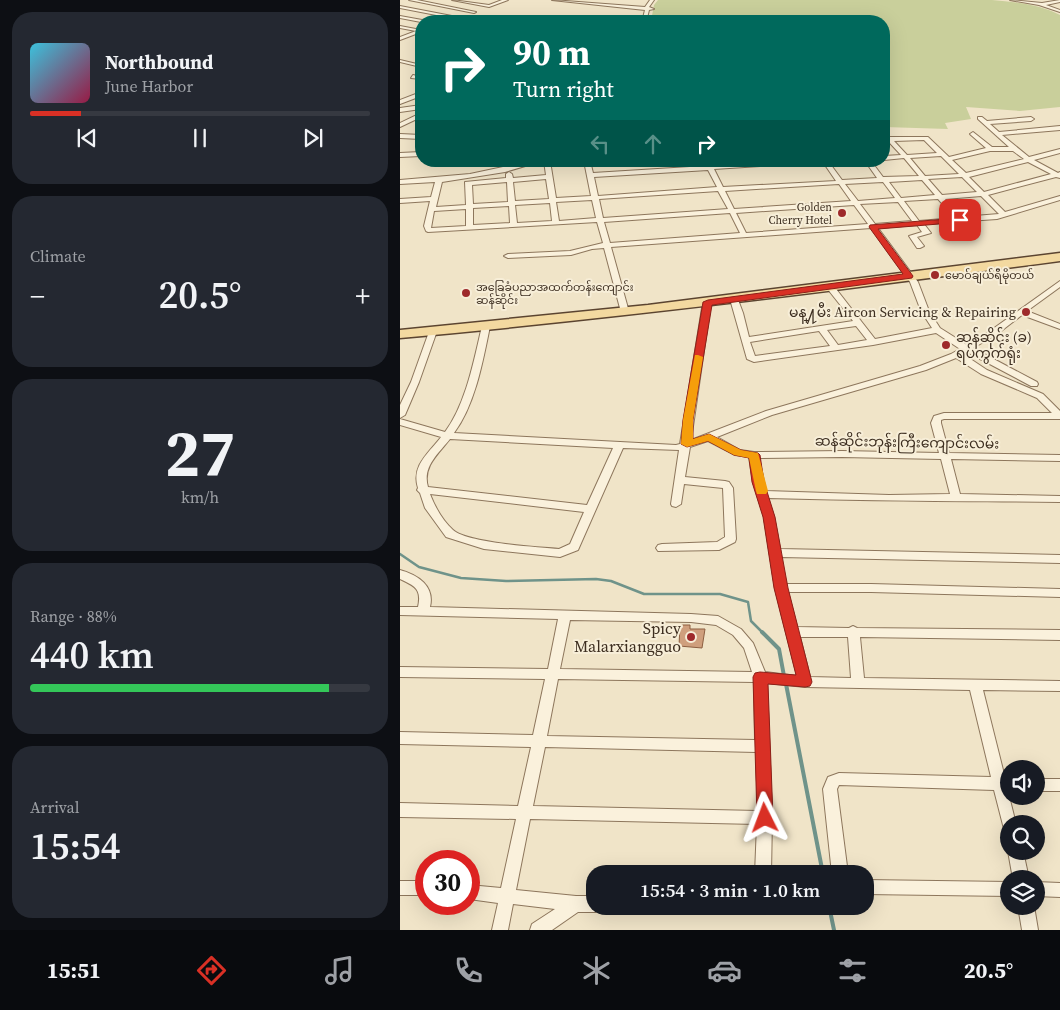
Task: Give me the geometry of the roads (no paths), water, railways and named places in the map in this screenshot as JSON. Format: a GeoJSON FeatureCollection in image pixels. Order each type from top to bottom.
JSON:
{"type":"FeatureCollection","features":[{"type":"Feature","properties":{"kind":"main road"},"geometry":{"type":"LineString","coordinates":[[400,334],[625,312],[1060,257]]}},
{"type":"Feature","properties":{"kind":"street"},"geometry":{"type":"LineString","coordinates":[[400,7],[415,0],[474,12]]}},
{"type":"Feature","properties":{"kind":"street"},"geometry":{"type":"LineString","coordinates":[[454,0],[489,6]]}},
{"type":"Feature","properties":{"kind":"street"},"geometry":{"type":"LineString","coordinates":[[466,15],[504,0]]}},
{"type":"Feature","properties":{"kind":"street"},"geometry":{"type":"LineString","coordinates":[[554,0],[652,8]]}},
{"type":"Feature","properties":{"kind":"street"},"geometry":{"type":"LineString","coordinates":[[647,15],[647,8],[652,0]]}},
{"type":"Feature","properties":{"kind":"street"},"geometry":{"type":"LineString","coordinates":[[654,15],[652,8],[657,0]]}},
{"type":"Feature","properties":{"kind":"street"},"geometry":{"type":"LineString","coordinates":[[1014,0],[1040,4],[1060,11]]}},
{"type":"Feature","properties":{"kind":"street"},"geometry":{"type":"LineString","coordinates":[[1040,4],[1060,1]]}},
{"type":"Feature","properties":{"kind":"street"},"geometry":{"type":"LineString","coordinates":[[400,7],[441,15]]}},
{"type":"Feature","properties":{"kind":"street"},"geometry":{"type":"LineString","coordinates":[[400,17],[415,20]]}},
{"type":"Feature","properties":{"kind":"street"},"geometry":{"type":"LineString","coordinates":[[400,27],[415,30]]}},
{"type":"Feature","properties":{"kind":"street"},"geometry":{"type":"LineString","coordinates":[[401,38],[415,33]]}},
{"type":"Feature","properties":{"kind":"street"},"geometry":{"type":"LineString","coordinates":[[400,61],[415,65]]}},
{"type":"Feature","properties":{"kind":"street"},"geometry":{"type":"LineString","coordinates":[[400,102],[415,96]]}},
{"type":"Feature","properties":{"kind":"street"},"geometry":{"type":"LineString","coordinates":[[400,110],[415,107]]}},
{"type":"Feature","properties":{"kind":"street"},"geometry":{"type":"LineString","coordinates":[[400,125],[415,118]]}},
{"type":"Feature","properties":{"kind":"street"},"geometry":{"type":"LineString","coordinates":[[980,118],[1029,160],[1059,175]]}},
{"type":"Feature","properties":{"kind":"street"},"geometry":{"type":"LineString","coordinates":[[986,123],[1031,119]]}},
{"type":"Feature","properties":{"kind":"street"},"geometry":{"type":"LineString","coordinates":[[998,134],[1060,128]]}},
{"type":"Feature","properties":{"kind":"street"},"geometry":{"type":"LineString","coordinates":[[973,134],[990,149]]}},
{"type":"Feature","properties":{"kind":"street"},"geometry":{"type":"LineString","coordinates":[[400,136],[415,137]]}},
{"type":"Feature","properties":{"kind":"street"},"geometry":{"type":"LineString","coordinates":[[890,139],[924,137],[950,160],[1004,216]]}},
{"type":"Feature","properties":{"kind":"street"},"geometry":{"type":"LineString","coordinates":[[890,142],[905,156],[960,220]]}},
{"type":"Feature","properties":{"kind":"street"},"geometry":{"type":"LineString","coordinates":[[950,160],[990,149],[1014,149]]}},
{"type":"Feature","properties":{"kind":"street"},"geometry":{"type":"LineString","coordinates":[[431,209],[840,181],[979,174],[1060,151]]}},
{"type":"Feature","properties":{"kind":"street"},"geometry":{"type":"LineString","coordinates":[[890,157],[942,154]]}},
{"type":"Feature","properties":{"kind":"street"},"geometry":{"type":"LineString","coordinates":[[400,156],[415,155]]}},
{"type":"Feature","properties":{"kind":"street"},"geometry":{"type":"LineString","coordinates":[[439,183],[519,167]]}},
{"type":"Feature","properties":{"kind":"street"},"geometry":{"type":"LineString","coordinates":[[547,167],[556,223]]}},
{"type":"Feature","properties":{"kind":"street"},"geometry":{"type":"LineString","coordinates":[[588,167],[600,220],[625,312]]}},
{"type":"Feature","properties":{"kind":"street"},"geometry":{"type":"LineString","coordinates":[[590,176],[687,167]]}},
{"type":"Feature","properties":{"kind":"street"},"geometry":{"type":"LineString","coordinates":[[709,167],[744,235]]}},
{"type":"Feature","properties":{"kind":"street"},"geometry":{"type":"LineString","coordinates":[[830,167],[909,276],[918,290],[925,311],[937,330],[967,349],[1034,384]]}},
{"type":"Feature","properties":{"kind":"street"},"geometry":{"type":"LineString","coordinates":[[873,167],[927,233],[913,236],[920,246]]}},
{"type":"Feature","properties":{"kind":"street"},"geometry":{"type":"LineString","coordinates":[[509,170],[514,226]]}},
{"type":"Feature","properties":{"kind":"street"},"geometry":{"type":"LineString","coordinates":[[439,183],[427,226],[428,230],[940,198],[984,194],[1059,175]]}},
{"type":"Feature","properties":{"kind":"street"},"geometry":{"type":"LineString","coordinates":[[400,182],[469,183],[549,178]]}},
{"type":"Feature","properties":{"kind":"street"},"geometry":{"type":"LineString","coordinates":[[469,183],[470,228]]}},
{"type":"Feature","properties":{"kind":"street"},"geometry":{"type":"LineString","coordinates":[[508,256],[571,253],[591,247],[607,245],[1004,216],[1060,198]]}},
{"type":"Feature","properties":{"kind":"street"},"geometry":{"type":"LineString","coordinates":[[400,201],[434,199]]}},
{"type":"Feature","properties":{"kind":"street"},"geometry":{"type":"LineString","coordinates":[[400,422],[448,436],[677,448],[769,412],[923,368],[956,354],[993,333],[1060,283]]}},
{"type":"Feature","properties":{"kind":"street"},"geometry":{"type":"LineString","coordinates":[[830,287],[873,342]]}},
{"type":"Feature","properties":{"kind":"street"},"geometry":{"type":"LineString","coordinates":[[734,299],[741,315],[744,340],[750,357],[754,359],[821,328],[859,323]]}},
{"type":"Feature","properties":{"kind":"street"},"geometry":{"type":"LineString","coordinates":[[676,504],[708,302]]}},
{"type":"Feature","properties":{"kind":"street"},"geometry":{"type":"LineString","coordinates":[[1020,312],[1060,327]]}},
{"type":"Feature","properties":{"kind":"street"},"geometry":{"type":"LineString","coordinates":[[486,326],[478,364],[459,420],[422,470],[420,478],[422,490],[429,506],[450,534],[484,545],[560,553],[568,551],[574,547],[619,446]]}},
{"type":"Feature","properties":{"kind":"street"},"geometry":{"type":"LineString","coordinates":[[821,328],[834,347]]}},
{"type":"Feature","properties":{"kind":"street"},"geometry":{"type":"LineString","coordinates":[[744,340],[834,347],[937,330]]}},
{"type":"Feature","properties":{"kind":"street"},"geometry":{"type":"LineString","coordinates":[[400,415],[415,382],[432,331]]}},
{"type":"Feature","properties":{"kind":"street"},"geometry":{"type":"LineString","coordinates":[[956,354],[984,372],[1040,396],[1060,416],[944,416],[937,418],[936,423],[956,497]]}},
{"type":"Feature","properties":{"kind":"street","name":"ဆန်ဆိုင်းဘုန်းကြီးကျောင်းလမ်း"},"geometry":{"type":"LineString","coordinates":[[709,437],[738,453],[754,455],[842,454],[1060,458]]}},
{"type":"Feature","properties":{"kind":"street"},"geometry":{"type":"LineString","coordinates":[[754,455],[758,482],[776,553],[781,588],[805,682]]}},
{"type":"Feature","properties":{"kind":"street"},"geometry":{"type":"LineString","coordinates":[[662,548],[719,546],[731,539],[728,488],[725,484],[680,480]]}},
{"type":"Feature","properties":{"kind":"street"},"geometry":{"type":"LineString","coordinates":[[422,490],[591,509]]}},
{"type":"Feature","properties":{"kind":"street"},"geometry":{"type":"LineString","coordinates":[[762,494],[888,498],[1060,499]]}},
{"type":"Feature","properties":{"kind":"street"},"geometry":{"type":"LineString","coordinates":[[776,553],[1060,558]]}},
{"type":"Feature","properties":{"kind":"street"},"geometry":{"type":"LineString","coordinates":[[400,574],[425,590],[427,598],[423,611]]}},
{"type":"Feature","properties":{"kind":"street"},"geometry":{"type":"LineString","coordinates":[[781,588],[871,588],[1060,594]]}},
{"type":"Feature","properties":{"kind":"street"},"geometry":{"type":"LineString","coordinates":[[400,611],[691,618],[718,621],[737,632],[748,646],[760,677],[765,818],[763,865]]}},
{"type":"Feature","properties":{"kind":"street"},"geometry":{"type":"LineString","coordinates":[[500,930],[564,615]]}},
{"type":"Feature","properties":{"kind":"street"},"geometry":{"type":"LineString","coordinates":[[792,632],[854,631],[1060,635]]}},
{"type":"Feature","properties":{"kind":"street"},"geometry":{"type":"LineString","coordinates":[[854,631],[858,682]]}},
{"type":"Feature","properties":{"kind":"street"},"geometry":{"type":"LineString","coordinates":[[400,672],[760,677],[805,682],[1060,686]]}},
{"type":"Feature","properties":{"kind":"street"},"geometry":{"type":"LineString","coordinates":[[975,684],[1000,767]]}},
{"type":"Feature","properties":{"kind":"street"},"geometry":{"type":"LineString","coordinates":[[400,738],[762,746]]}},
{"type":"Feature","properties":{"kind":"street"},"geometry":{"type":"LineString","coordinates":[[839,865],[830,789],[833,781],[839,779],[1000,784]]}},
{"type":"Feature","properties":{"kind":"street"},"geometry":{"type":"LineString","coordinates":[[1045,785],[1060,785]]}},
{"type":"Feature","properties":{"kind":"street"},"geometry":{"type":"LineString","coordinates":[[400,810],[765,818]]}},
{"type":"Feature","properties":{"kind":"street"},"geometry":{"type":"LineString","coordinates":[[874,887],[1000,889]]}},
{"type":"Feature","properties":{"kind":"street"},"geometry":{"type":"LineString","coordinates":[[400,888],[415,888]]}},
{"type":"Feature","properties":{"kind":"street"},"geometry":{"type":"LineString","coordinates":[[1045,890],[1060,890]]}},
{"type":"Feature","properties":{"kind":"street"},"geometry":{"type":"LineString","coordinates":[[480,893],[586,904]]}},
{"type":"Feature","properties":{"kind":"street"},"geometry":{"type":"LineString","coordinates":[[538,930],[576,904]]}},
{"type":"Feature","properties":{"kind":"street"},"geometry":{"type":"LineString","coordinates":[[1028,915],[1030,930]]}},
{"type":"Feature","properties":{"kind":"waterway"},"geometry":{"type":"LineString","coordinates":[[400,554],[419,567],[461,578],[506,581],[596,579],[611,581],[644,594],[720,594],[748,602],[751,621],[779,649],[784,676]]}},
{"type":"Feature","properties":{"kind":"waterway"},"geometry":{"type":"LineString","coordinates":[[786,684],[821,865]]}},
{"type":"Feature","properties":{"kind":"waterway"},"geometry":{"type":"LineString","coordinates":[[831,915],[834,930]]}},
{"type":"Feature","properties":{"kind":"place","name":"Golden Cherry Hotel"},"geometry":{"type":"Point","coordinates":[842,213]}},
{"type":"Feature","properties":{"kind":"place","name":"မောဝ်ချယ်ရီမိုတယ်"},"geometry":{"type":"Point","coordinates":[935,275]}},
{"type":"Feature","properties":{"kind":"place","name":"အခြေခံပညာအထက်တန်းကျောင်း ဆန်ဆိုင်း"},"geometry":{"type":"Point","coordinates":[466,293]}},
{"type":"Feature","properties":{"kind":"place","name":"မန္႔မီး Aircon Servicing & Repairing"},"geometry":{"type":"Point","coordinates":[1026,312]}},
{"type":"Feature","properties":{"kind":"place","name":"ဆန်ဆိုင်း (ခ) ရပ်ကွက်ရုံး"},"geometry":{"type":"Point","coordinates":[946,345]}},
{"type":"Feature","properties":{"kind":"place","name":"Spicy Malarxiangguo"},"geometry":{"type":"Point","coordinates":[691,637]}}]}
